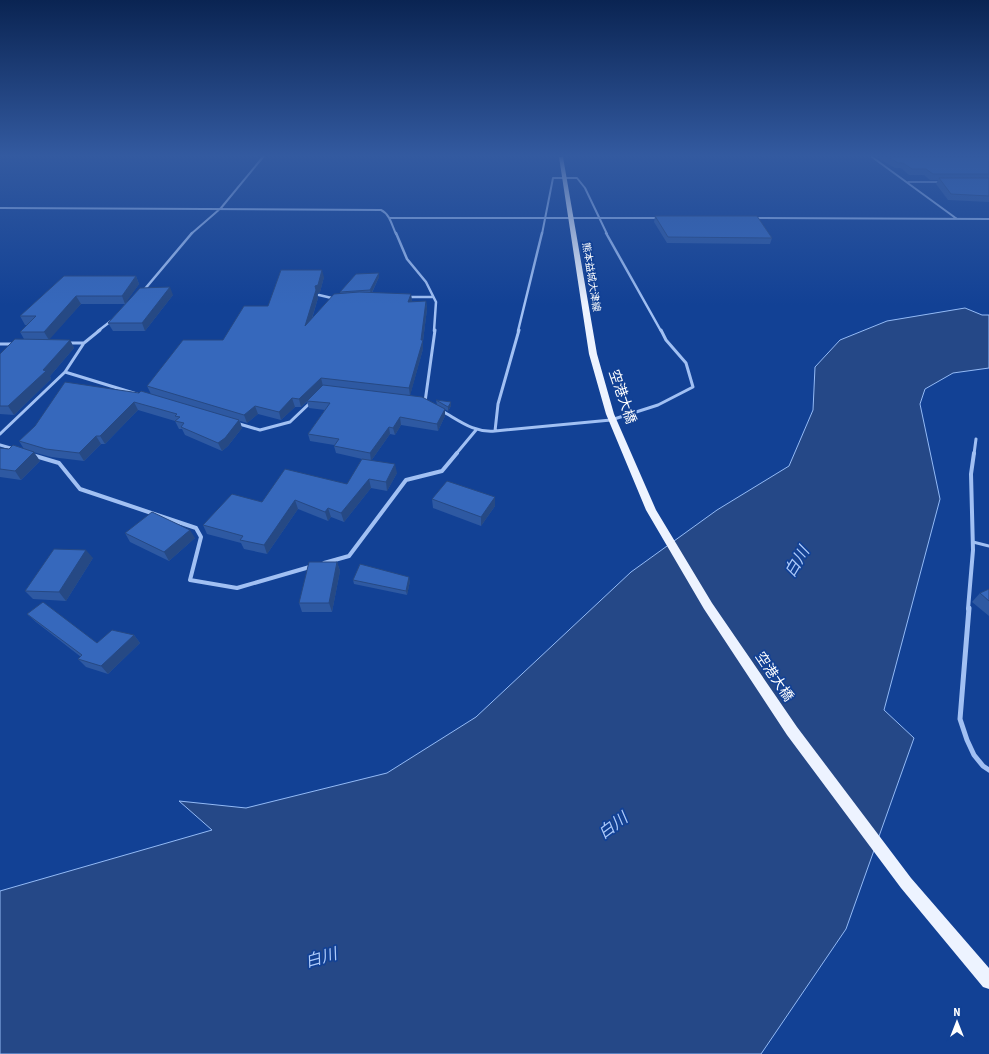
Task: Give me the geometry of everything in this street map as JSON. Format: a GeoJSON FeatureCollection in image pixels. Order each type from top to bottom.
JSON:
{"type":"FeatureCollection","features":[{"type":"Feature","properties":{"kind":"main road","name":"熊本益城大津線"},"geometry":{"type":"LineString","coordinates":[[570,206],[593,354]]}},
{"type":"Feature","properties":{"kind":"main road","name":"空港大橋"},"geometry":{"type":"LineString","coordinates":[[593,354],[610,414],[651,510],[708,606],[792,731],[906,883],[989,981]]}},
{"type":"Feature","properties":{"kind":"street"},"geometry":{"type":"LineString","coordinates":[[494,431],[494,417],[510,366],[548,206]]}},
{"type":"Feature","properties":{"kind":"street"},"geometry":{"type":"LineString","coordinates":[[435,408],[476,430],[484,432],[611,420],[658,405],[693,387],[686,363],[666,340],[593,206]]}},
{"type":"Feature","properties":{"kind":"street"},"geometry":{"type":"LineString","coordinates":[[941,206],[958,219]]}},
{"type":"Feature","properties":{"kind":"street"},"geometry":{"type":"LineString","coordinates":[[0,208],[382,210],[389,218],[407,259],[426,282],[432,297],[436,302],[436,321],[424,401],[429,404]]}},
{"type":"Feature","properties":{"kind":"street"},"geometry":{"type":"LineString","coordinates":[[141,294],[190,234],[221,208]]}},
{"type":"Feature","properties":{"kind":"street"},"geometry":{"type":"LineString","coordinates":[[389,218],[662,218]]}},
{"type":"Feature","properties":{"kind":"street"},"geometry":{"type":"LineString","coordinates":[[750,218],[989,219]]}},
{"type":"Feature","properties":{"kind":"street"},"geometry":{"type":"LineString","coordinates":[[319,295],[342,299]]}},
{"type":"Feature","properties":{"kind":"street"},"geometry":{"type":"LineString","coordinates":[[403,297],[432,297]]}},
{"type":"Feature","properties":{"kind":"street"},"geometry":{"type":"LineString","coordinates":[[0,434],[65,372],[84,343],[114,320]]}},
{"type":"Feature","properties":{"kind":"street"},"geometry":{"type":"LineString","coordinates":[[61,343],[84,343]]}},
{"type":"Feature","properties":{"kind":"street"},"geometry":{"type":"LineString","coordinates":[[0,344],[15,344]]}},
{"type":"Feature","properties":{"kind":"street"},"geometry":{"type":"LineString","coordinates":[[65,372],[140,394]]}},
{"type":"Feature","properties":{"kind":"street"},"geometry":{"type":"LineString","coordinates":[[230,421],[260,430],[290,422],[313,400]]}},
{"type":"Feature","properties":{"kind":"street"},"geometry":{"type":"LineString","coordinates":[[30,454],[59,463],[80,489],[196,528],[201,537],[190,580],[237,588],[349,556],[406,480],[442,471],[476,430]]}},
{"type":"Feature","properties":{"kind":"street"},"geometry":{"type":"LineString","coordinates":[[976,438],[971,474],[973,542],[960,719],[968,744],[983,767],[989,770]]}},
{"type":"Feature","properties":{"kind":"street"},"geometry":{"type":"LineString","coordinates":[[0,445],[22,452]]}},
{"type":"Feature","properties":{"kind":"lane"},"geometry":{"type":"LineString","coordinates":[[973,542],[989,546]]}},
{"type":"Feature","properties":{"kind":"water","name":"白川"},"geometry":{"type":"Polygon","coordinates":[[[965,308],[982,315],[989,315],[989,368],[953,373],[925,389],[920,404],[940,499],[884,710],[914,738],[846,929],[761,1054],[0,1054],[0,891],[212,830],[179,801],[246,808],[387,773],[476,717],[631,572],[717,510],[789,466],[813,410],[815,367],[840,340],[887,321],[965,308]]]}},
{"type":"Feature","properties":{"kind":"building"},"geometry":{"type":"Polygon","coordinates":[[[655,216],[757,216],[772,238],[668,237],[655,216]]]}},
{"type":"Feature","properties":{"kind":"building"},"geometry":{"type":"Polygon","coordinates":[[[281,270],[322,270],[318,285],[315,286],[316,290],[305,326],[334,294],[359,292],[411,294],[408,302],[426,301],[421,340],[423,340],[409,388],[321,378],[299,399],[292,398],[279,412],[255,406],[244,415],[147,386],[183,340],[223,340],[244,306],[268,306],[281,270]]]}},
{"type":"Feature","properties":{"kind":"building"},"geometry":{"type":"Polygon","coordinates":[[[379,273],[370,290],[340,292],[356,274],[379,273]]]}},
{"type":"Feature","properties":{"kind":"building"},"geometry":{"type":"Polygon","coordinates":[[[64,276],[136,276],[122,296],[76,296],[44,332],[20,332],[36,316],[20,316],[64,276]]]}},
{"type":"Feature","properties":{"kind":"building"},"geometry":{"type":"Polygon","coordinates":[[[170,287],[142,323],[108,323],[140,288],[170,287]]]}},
{"type":"Feature","properties":{"kind":"building"},"geometry":{"type":"Polygon","coordinates":[[[15,339],[70,340],[43,370],[46,371],[8,406],[0,406],[0,354],[15,339]]]}},
{"type":"Feature","properties":{"kind":"building"},"geometry":{"type":"Polygon","coordinates":[[[65,382],[139,393],[141,391],[239,420],[225,438],[218,443],[181,427],[184,423],[175,421],[180,417],[175,416],[177,414],[134,402],[100,436],[96,436],[79,453],[46,449],[19,441],[35,426],[65,382]]]}},
{"type":"Feature","properties":{"kind":"building"},"geometry":{"type":"Polygon","coordinates":[[[323,385],[422,397],[445,409],[437,424],[400,417],[393,428],[389,427],[370,453],[334,446],[339,439],[308,434],[330,403],[307,401],[323,385]]]}},
{"type":"Feature","properties":{"kind":"building"},"geometry":{"type":"Polygon","coordinates":[[[436,400],[451,402],[448,407],[436,400]]]}},
{"type":"Feature","properties":{"kind":"building"},"geometry":{"type":"Polygon","coordinates":[[[13,445],[34,452],[15,471],[0,469],[0,448],[9,449],[13,445]]]}},
{"type":"Feature","properties":{"kind":"building"},"geometry":{"type":"Polygon","coordinates":[[[362,459],[395,464],[386,482],[369,479],[341,513],[328,508],[325,512],[295,500],[264,545],[240,540],[243,536],[203,525],[232,494],[262,502],[285,469],[347,484],[362,459]]]}},
{"type":"Feature","properties":{"kind":"building"},"geometry":{"type":"Polygon","coordinates":[[[447,481],[495,497],[481,517],[432,499],[447,481]]]}},
{"type":"Feature","properties":{"kind":"building"},"geometry":{"type":"Polygon","coordinates":[[[152,512],[190,530],[164,552],[125,533],[152,512]]]}},
{"type":"Feature","properties":{"kind":"building"},"geometry":{"type":"Polygon","coordinates":[[[54,549],[86,550],[59,592],[25,591],[54,549]]]}},
{"type":"Feature","properties":{"kind":"building"},"geometry":{"type":"Polygon","coordinates":[[[309,562],[337,562],[329,603],[299,603],[309,562]]]}},
{"type":"Feature","properties":{"kind":"building"},"geometry":{"type":"Polygon","coordinates":[[[360,564],[409,577],[406,591],[353,580],[360,564]]]}},
{"type":"Feature","properties":{"kind":"building"},"geometry":{"type":"Polygon","coordinates":[[[989,589],[989,601],[980,593],[989,589]]]}},
{"type":"Feature","properties":{"kind":"building"},"geometry":{"type":"Polygon","coordinates":[[[43,602],[97,643],[112,630],[134,635],[101,666],[78,659],[82,655],[27,614],[43,602]]]}}]}
